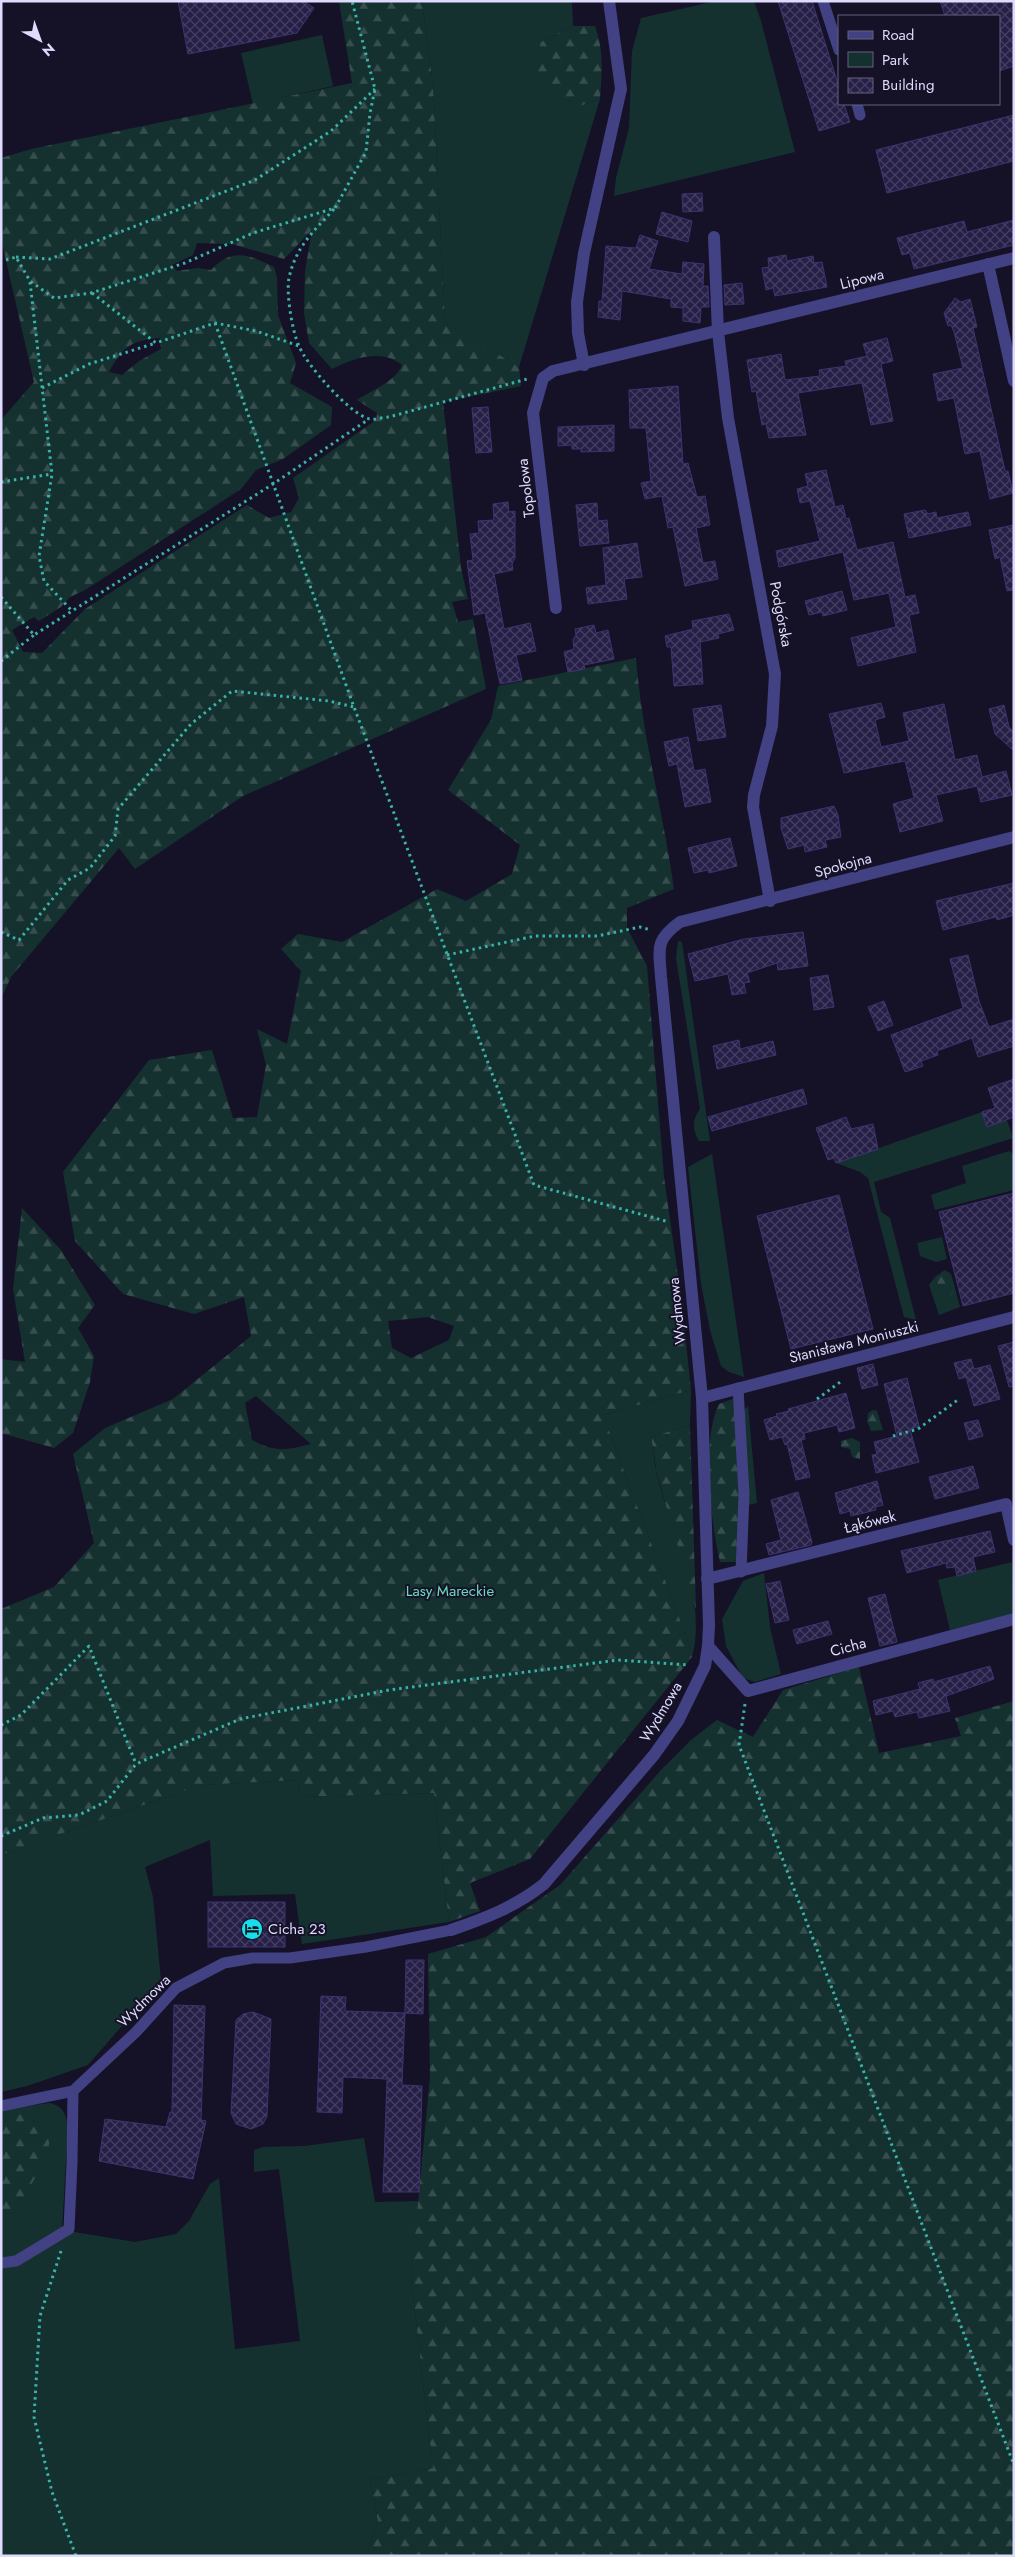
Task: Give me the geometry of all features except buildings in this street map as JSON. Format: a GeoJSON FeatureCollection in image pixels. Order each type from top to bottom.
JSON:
{"type":"FeatureCollection","features":[{"type":"Feature","properties":{"kind":"street"},"geometry":{"type":"LineString","coordinates":[[584,365],[578,333],[577,302],[584,254],[621,89],[609,1]]}},
{"type":"Feature","properties":{"kind":"street"},"geometry":{"type":"LineString","coordinates":[[714,237],[718,332]]}},
{"type":"Feature","properties":{"kind":"street","name":"Lipowa"},"geometry":{"type":"LineString","coordinates":[[554,371],[1014,258]]}},
{"type":"Feature","properties":{"kind":"street"},"geometry":{"type":"LineString","coordinates":[[988,264],[1014,381]]}},
{"type":"Feature","properties":{"kind":"street","name":"Podgórska"},"geometry":{"type":"LineString","coordinates":[[718,332],[728,418],[776,674],[772,726],[754,794],[753,807],[770,900]]}},
{"type":"Feature","properties":{"kind":"street","name":"Topolowa"},"geometry":{"type":"LineString","coordinates":[[554,371],[543,378],[533,413],[556,608]]}},
{"type":"Feature","properties":{"kind":"street","name":"Spokojna"},"geometry":{"type":"LineString","coordinates":[[664,933],[680,922],[1014,837]]}},
{"type":"Feature","properties":{"kind":"street","name":"Wydmowa"},"geometry":{"type":"LineString","coordinates":[[451,1930],[498,1914],[524,1900],[544,1884],[654,1755],[678,1721],[705,1666],[710,1625],[702,1398],[661,977],[659,948],[664,933]]}},
{"type":"Feature","properties":{"kind":"street","name":"Stanisława Moniuszki"},"geometry":{"type":"LineString","coordinates":[[702,1398],[1014,1317]]}},
{"type":"Feature","properties":{"kind":"street","name":"Łąkówek"},"geometry":{"type":"LineString","coordinates":[[707,1579],[1006,1504],[1014,1540]]}},
{"type":"Feature","properties":{"kind":"street","name":"Cicha"},"geometry":{"type":"LineString","coordinates":[[748,1691],[1014,1619]]}},
{"type":"Feature","properties":{"kind":"street"},"geometry":{"type":"LineString","coordinates":[[708,1646],[748,1691]]}},
{"type":"Feature","properties":{"kind":"lane"},"geometry":{"type":"LineString","coordinates":[[823,1],[838,47]]}},
{"type":"Feature","properties":{"kind":"lane"},"geometry":{"type":"LineString","coordinates":[[856,105],[860,115]]}},
{"type":"Feature","properties":{"kind":"lane"},"geometry":{"type":"LineString","coordinates":[[738,1388],[744,1494],[741,1572]]}},
{"type":"Feature","properties":{"kind":"lane","name":"Wydmowa"},"geometry":{"type":"LineString","coordinates":[[73,2091],[129,2038],[176,1988],[224,1963],[253,1958],[290,1958],[451,1930]]}},
{"type":"Feature","properties":{"kind":"lane"},"geometry":{"type":"LineString","coordinates":[[1,2106],[73,2091],[72,2164],[68,2229],[16,2261],[1,2263]]}},
{"type":"Feature","properties":{"kind":"path"},"geometry":{"type":"LineString","coordinates":[[352,1],[375,89],[370,113],[366,152],[335,208],[301,246],[288,279],[291,316],[298,346],[311,366],[351,408],[369,419]]}},
{"type":"Feature","properties":{"kind":"path"},"geometry":{"type":"LineString","coordinates":[[6,260],[16,257],[50,259],[256,180],[331,131],[375,89]]}},
{"type":"Feature","properties":{"kind":"path"},"geometry":{"type":"LineString","coordinates":[[30,281],[54,298],[91,293],[185,263],[253,233],[335,208]]}},
{"type":"Feature","properties":{"kind":"path"},"geometry":{"type":"LineString","coordinates":[[16,257],[30,281],[52,474],[39,556],[44,581],[72,611]]}},
{"type":"Feature","properties":{"kind":"path"},"geometry":{"type":"LineString","coordinates":[[91,293],[156,343]]}},
{"type":"Feature","properties":{"kind":"path"},"geometry":{"type":"LineString","coordinates":[[42,388],[89,364],[215,322],[256,331],[298,346]]}},
{"type":"Feature","properties":{"kind":"path"},"geometry":{"type":"LineString","coordinates":[[215,322],[354,707],[534,1185],[684,1226]]}},
{"type":"Feature","properties":{"kind":"path"},"geometry":{"type":"LineString","coordinates":[[1,661],[34,635],[273,484],[369,419],[389,417],[554,371]]}},
{"type":"Feature","properties":{"kind":"path"},"geometry":{"type":"LineString","coordinates":[[1,482],[52,474]]}},
{"type":"Feature","properties":{"kind":"path"},"geometry":{"type":"LineString","coordinates":[[1,597],[34,635]]}},
{"type":"Feature","properties":{"kind":"path"},"geometry":{"type":"LineString","coordinates":[[1,932],[19,940],[68,880],[90,868],[115,836],[118,809],[191,724],[232,691],[329,701],[354,707]]}},
{"type":"Feature","properties":{"kind":"path"},"geometry":{"type":"LineString","coordinates":[[447,955],[535,936],[598,936],[640,927],[664,933]]}},
{"type":"Feature","properties":{"kind":"path"},"geometry":{"type":"LineString","coordinates":[[817,1399],[838,1381],[846,1379]]}},
{"type":"Feature","properties":{"kind":"path"},"geometry":{"type":"LineString","coordinates":[[893,1436],[918,1429],[959,1399]]}},
{"type":"Feature","properties":{"kind":"path"},"geometry":{"type":"LineString","coordinates":[[1,1725],[21,1715],[89,1646],[136,1764]]}},
{"type":"Feature","properties":{"kind":"path"},"geometry":{"type":"LineString","coordinates":[[1,1836],[43,1818],[79,1815],[107,1801],[136,1764],[240,1719],[389,1690],[618,1660],[705,1666]]}},
{"type":"Feature","properties":{"kind":"path"},"geometry":{"type":"LineString","coordinates":[[748,1691],[739,1745],[1014,2465]]}},
{"type":"Feature","properties":{"kind":"path"},"geometry":{"type":"LineString","coordinates":[[68,2229],[40,2316],[34,2417],[52,2492],[76,2556]]}},
{"type":"Feature","properties":{"kind":"green space"},"geometry":{"type":"Polygon","coordinates":[[[339,1],[422,1],[433,85],[445,322],[519,367],[521,386],[443,402],[461,568],[468,599],[452,602],[458,622],[473,619],[486,689],[243,796],[135,869],[119,848],[11,977],[1,999],[1,420],[34,382],[1,239],[1,158],[31,149],[352,83],[339,1]],[[312,230],[284,259],[232,244],[197,243],[193,255],[172,265],[177,271],[198,268],[211,270],[227,258],[241,255],[257,259],[274,267],[277,278],[278,315],[296,363],[290,383],[332,407],[331,425],[283,459],[256,470],[241,489],[85,590],[70,597],[61,607],[39,621],[34,617],[12,630],[23,652],[42,653],[85,609],[247,505],[269,518],[291,512],[299,498],[293,478],[376,420],[377,413],[357,400],[389,381],[402,365],[386,357],[367,356],[349,361],[332,369],[309,343],[304,313],[305,271],[312,230]],[[160,338],[142,341],[129,346],[119,356],[109,372],[122,375],[139,361],[161,349],[160,338]]]}},
{"type":"Feature","properties":{"kind":"green space"},"geometry":{"type":"Polygon","coordinates":[[[422,1],[572,1],[573,26],[541,42],[580,106],[600,99],[519,367],[445,322],[433,85],[422,1]]]}},
{"type":"Feature","properties":{"kind":"green space"},"geometry":{"type":"Polygon","coordinates":[[[716,1],[754,1],[761,21],[795,152],[614,196],[616,178],[629,128],[632,51],[641,18],[716,1]]]}},
{"type":"Feature","properties":{"kind":"green space"},"geometry":{"type":"Polygon","coordinates":[[[573,26],[595,26],[601,53],[600,99],[580,106],[559,100],[531,73],[541,42],[573,26]]]}},
{"type":"Feature","properties":{"kind":"green space"},"geometry":{"type":"Polygon","coordinates":[[[322,35],[333,86],[253,104],[241,53],[322,35]]]}},
{"type":"Feature","properties":{"kind":"green space","name":"Lasy Mareckie"},"geometry":{"type":"Polygon","coordinates":[[[636,658],[643,716],[674,889],[627,908],[627,928],[647,966],[664,1177],[681,1297],[691,1390],[603,1415],[689,1644],[692,1657],[530,1859],[470,1883],[480,1911],[449,1922],[434,1793],[299,1797],[298,1780],[201,1785],[1,1855],[1,1609],[54,1587],[94,1543],[73,1454],[105,1428],[173,1399],[251,1336],[244,1297],[194,1314],[123,1294],[75,1241],[63,1172],[149,1060],[212,1050],[233,1118],[257,1117],[266,1065],[257,1029],[287,1044],[301,971],[281,949],[298,934],[342,942],[437,889],[466,901],[512,874],[520,845],[448,790],[491,720],[498,686],[636,658]],[[428,1317],[388,1321],[392,1348],[411,1358],[449,1340],[454,1326],[428,1317]],[[256,1396],[245,1403],[252,1440],[274,1449],[295,1448],[311,1444],[256,1396]]]}},
{"type":"Feature","properties":{"kind":"green space"},"geometry":{"type":"Polygon","coordinates":[[[678,941],[682,942],[710,1141],[699,1141],[694,1129],[695,1117],[700,1109],[676,958],[678,941]]]}},
{"type":"Feature","properties":{"kind":"green space"},"geometry":{"type":"Polygon","coordinates":[[[982,1112],[987,1127],[1007,1120],[1013,1138],[874,1182],[881,1212],[890,1218],[916,1320],[904,1317],[868,1178],[860,1172],[836,1163],[982,1112]]]}},
{"type":"Feature","properties":{"kind":"green space"},"geometry":{"type":"Polygon","coordinates":[[[1009,1151],[1014,1154],[1014,1190],[935,1210],[931,1195],[966,1183],[962,1166],[1009,1151]]]}},
{"type":"Feature","properties":{"kind":"green space"},"geometry":{"type":"Polygon","coordinates":[[[712,1154],[744,1377],[729,1372],[721,1366],[710,1330],[701,1284],[688,1167],[712,1154]]]}},
{"type":"Feature","properties":{"kind":"green space"},"geometry":{"type":"Polygon","coordinates":[[[22,1208],[61,1250],[95,1305],[78,1328],[94,1356],[90,1382],[73,1433],[54,1448],[1,1433],[1,1359],[25,1362],[13,1289],[22,1208]]]}},
{"type":"Feature","properties":{"kind":"green space"},"geometry":{"type":"Polygon","coordinates":[[[942,1237],[947,1259],[936,1262],[920,1256],[917,1243],[942,1237]]]}},
{"type":"Feature","properties":{"kind":"green space"},"geometry":{"type":"Polygon","coordinates":[[[945,1270],[951,1274],[955,1288],[949,1300],[938,1289],[935,1277],[945,1270]]]}},
{"type":"Feature","properties":{"kind":"green space"},"geometry":{"type":"Polygon","coordinates":[[[935,1277],[938,1289],[949,1299],[955,1288],[960,1307],[939,1315],[929,1285],[935,1277]]]}},
{"type":"Feature","properties":{"kind":"green space"},"geometry":{"type":"Polygon","coordinates":[[[691,1390],[690,1425],[651,1437],[657,1475],[692,1589],[696,1635],[692,1657],[689,1644],[603,1415],[691,1390]]]}},
{"type":"Feature","properties":{"kind":"green space"},"geometry":{"type":"Polygon","coordinates":[[[735,1398],[741,1493],[736,1562],[720,1562],[709,1482],[710,1438],[719,1404],[735,1398]]]}},
{"type":"Feature","properties":{"kind":"green space"},"geometry":{"type":"Polygon","coordinates":[[[748,1406],[757,1503],[748,1505],[744,1410],[748,1406]]]}},
{"type":"Feature","properties":{"kind":"green space"},"geometry":{"type":"Polygon","coordinates":[[[873,1410],[877,1411],[883,1430],[871,1431],[867,1421],[868,1413],[873,1410]]]}},
{"type":"Feature","properties":{"kind":"green space"},"geometry":{"type":"Polygon","coordinates":[[[690,1425],[696,1609],[657,1474],[651,1437],[690,1425]]]}},
{"type":"Feature","properties":{"kind":"green space"},"geometry":{"type":"Polygon","coordinates":[[[852,1438],[860,1442],[860,1459],[852,1457],[850,1449],[841,1447],[841,1441],[852,1438]]]}},
{"type":"Feature","properties":{"kind":"green space"},"geometry":{"type":"Polygon","coordinates":[[[1012,1562],[1014,1613],[950,1630],[938,1580],[1012,1562]]]}},
{"type":"Feature","properties":{"kind":"green space"},"geometry":{"type":"Polygon","coordinates":[[[764,1573],[770,1627],[781,1674],[755,1682],[743,1678],[726,1646],[722,1619],[743,1581],[764,1573]]]}},
{"type":"Feature","properties":{"kind":"green space"},"geometry":{"type":"Polygon","coordinates":[[[859,1667],[879,1753],[961,1736],[955,1718],[1014,1701],[1014,2556],[366,2556],[378,2522],[370,2480],[433,2468],[411,2278],[430,2076],[428,1954],[486,1937],[560,1885],[662,1769],[691,1740],[717,1720],[753,1737],[783,1690],[859,1667]]]}},
{"type":"Feature","properties":{"kind":"green space"},"geometry":{"type":"Polygon","coordinates":[[[298,1780],[299,1797],[434,1793],[449,1922],[302,1944],[295,1894],[213,1896],[210,1840],[145,1867],[153,1897],[161,1981],[88,2065],[27,2086],[1,2092],[1,1855],[201,1785],[298,1780]]]}},
{"type":"Feature","properties":{"kind":"green space"},"geometry":{"type":"Polygon","coordinates":[[[49,2103],[63,2110],[68,2126],[62,2230],[135,2242],[176,2234],[189,2221],[210,2184],[219,2178],[235,2349],[300,2341],[279,2169],[254,2172],[254,2150],[263,2147],[304,2146],[364,2138],[375,2202],[419,2201],[411,2278],[433,2468],[370,2480],[378,2522],[366,2556],[1,2556],[1,2224],[7,2221],[43,2126],[28,2106],[49,2103]]]}},
{"type":"Feature","properties":{"kind":"green space"},"geometry":{"type":"Polygon","coordinates":[[[28,2106],[46,2130],[49,2147],[40,2169],[26,2193],[7,2221],[1,2224],[1,2108],[28,2106]]]}},
{"type":"Feature","properties":{"kind":"place","name":"Cicha 23"},"geometry":{"type":"Point","coordinates":[252,1929]}}]}
